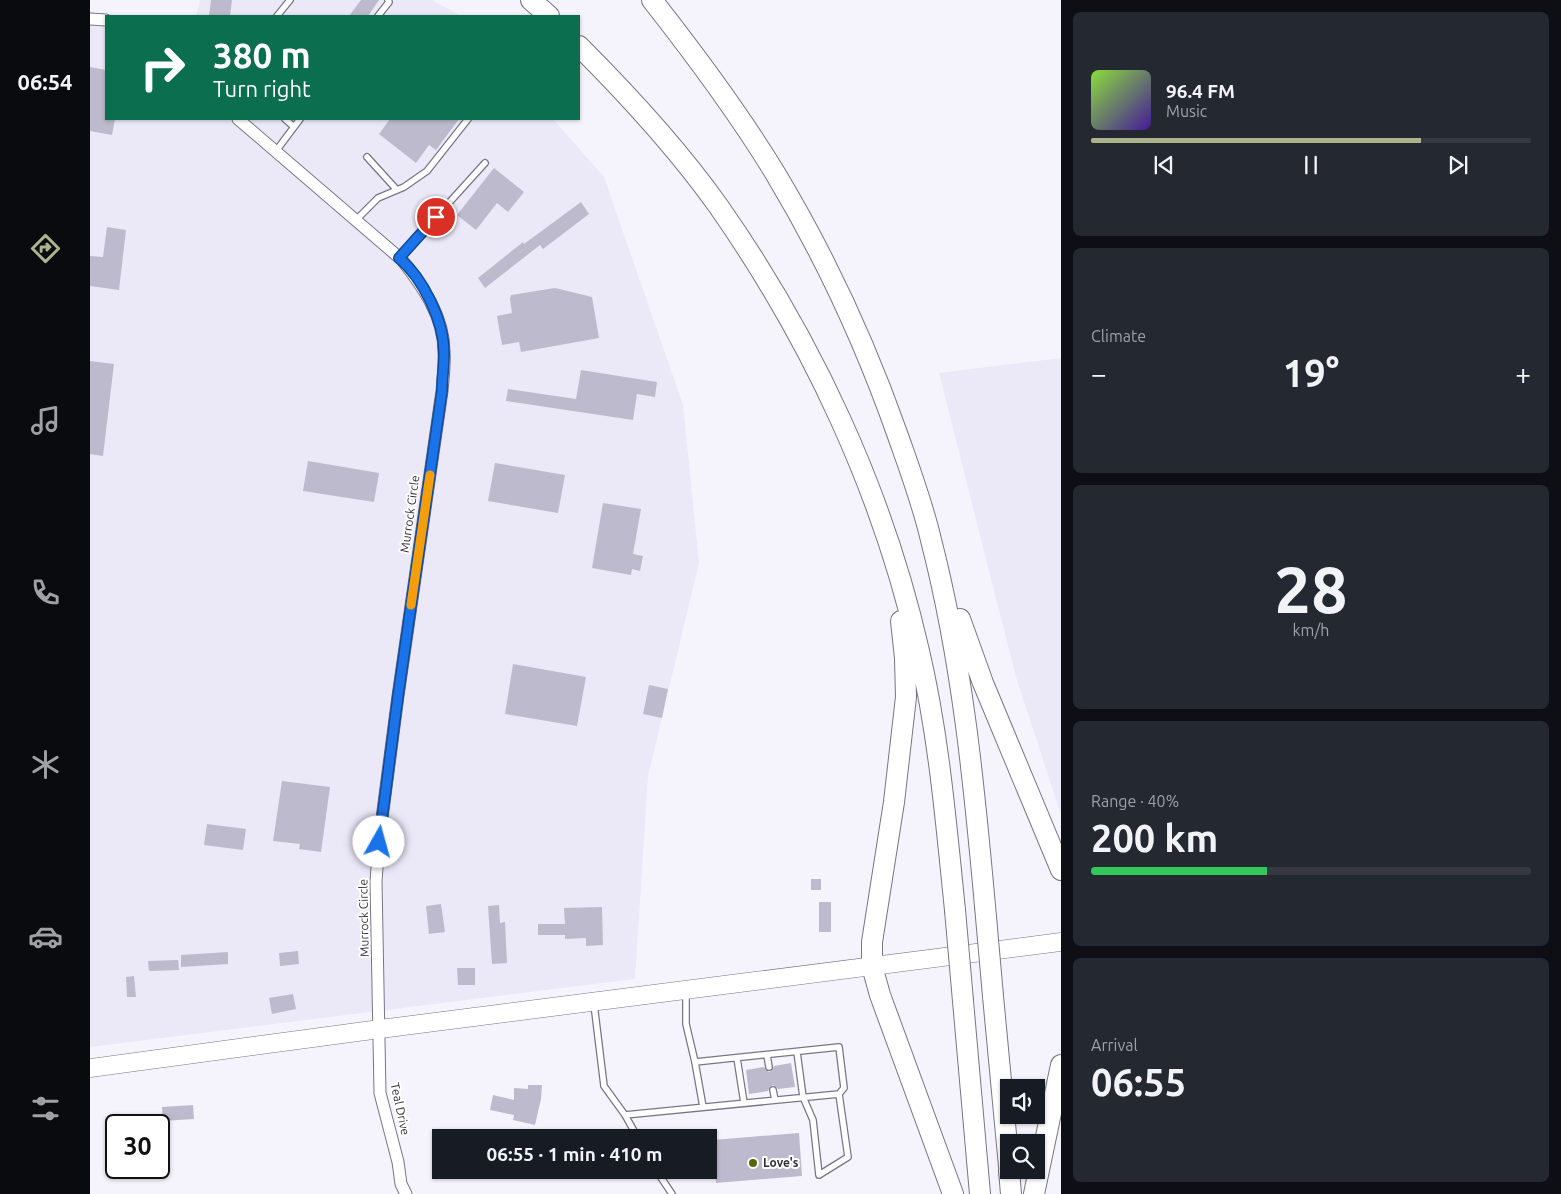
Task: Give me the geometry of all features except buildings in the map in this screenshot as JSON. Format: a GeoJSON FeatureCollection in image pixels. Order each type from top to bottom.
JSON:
{"type":"FeatureCollection","features":[{"type":"Feature","properties":{"kind":"highway"},"geometry":{"type":"LineString","coordinates":[[530,0],[548,15]]}},
{"type":"Feature","properties":{"kind":"highway"},"geometry":{"type":"LineString","coordinates":[[652,0],[701,63],[731,106],[774,172],[804,224],[854,323],[881,388],[915,484],[931,539],[954,645],[968,730],[1006,1134]]}},
{"type":"Feature","properties":{"kind":"highway"},"geometry":{"type":"LineString","coordinates":[[580,47],[618,85],[678,154],[718,206],[770,284],[808,351],[859,464],[883,529],[919,650],[936,736],[955,910],[980,1194]]}},
{"type":"Feature","properties":{"kind":"highway"},"geometry":{"type":"LineString","coordinates":[[883,529],[900,618],[905,658],[906,697],[894,802],[872,942],[872,966],[880,994],[953,1194]]}},
{"type":"Feature","properties":{"kind":"highway"},"geometry":{"type":"LineString","coordinates":[[931,539],[948,575],[964,634],[980,675],[1061,870]]}},
{"type":"Feature","properties":{"kind":"highway"},"geometry":{"type":"LineString","coordinates":[[1034,1194],[1061,1065]]}},
{"type":"Feature","properties":{"kind":"highway"},"geometry":{"type":"LineString","coordinates":[[1010,1179],[1011,1194]]}},
{"type":"Feature","properties":{"kind":"main road"},"geometry":{"type":"LineString","coordinates":[[90,1068],[380,1028],[1061,942]]}},
{"type":"Feature","properties":{"kind":"street"},"geometry":{"type":"LineString","coordinates":[[90,19],[105,20]]}},
{"type":"Feature","properties":{"kind":"street","name":"Murrock Circle"},"geometry":{"type":"LineString","coordinates":[[239,120],[399,258],[423,287],[433,306],[442,334],[444,351],[442,391],[379,842],[376,881],[380,1028]]}},
{"type":"Feature","properties":{"kind":"street","name":"Teal Drive"},"geometry":{"type":"LineString","coordinates":[[380,1028],[380,1093],[398,1162],[401,1184],[406,1194]]}},
{"type":"Feature","properties":{"kind":"lane"},"geometry":{"type":"LineString","coordinates":[[278,15],[290,0]]}},
{"type":"Feature","properties":{"kind":"lane"},"geometry":{"type":"LineString","coordinates":[[379,15],[389,2],[388,0]]}},
{"type":"Feature","properties":{"kind":"lane"},"geometry":{"type":"LineString","coordinates":[[286,120],[294,127]]}},
{"type":"Feature","properties":{"kind":"lane"},"geometry":{"type":"LineString","coordinates":[[276,151],[299,120]]}},
{"type":"Feature","properties":{"kind":"lane"},"geometry":{"type":"LineString","coordinates":[[356,220],[378,198],[397,190],[426,171],[467,120]]}},
{"type":"Feature","properties":{"kind":"lane"},"geometry":{"type":"LineString","coordinates":[[368,157],[397,190]]}},
{"type":"Feature","properties":{"kind":"lane"},"geometry":{"type":"LineString","coordinates":[[399,258],[485,162]]}},
{"type":"Feature","properties":{"kind":"lane"},"geometry":{"type":"LineString","coordinates":[[686,990],[686,1024],[703,1108]]}},
{"type":"Feature","properties":{"kind":"lane"},"geometry":{"type":"LineString","coordinates":[[594,1002],[604,1086],[633,1129]]}},
{"type":"Feature","properties":{"kind":"lane"},"geometry":{"type":"LineString","coordinates":[[625,1116],[839,1094],[844,1088],[839,1047],[695,1062]]}},
{"type":"Feature","properties":{"kind":"lane"},"geometry":{"type":"LineString","coordinates":[[797,1052],[803,1097],[813,1120],[819,1175],[848,1156],[839,1094]]}},
{"type":"Feature","properties":{"kind":"lane"},"geometry":{"type":"LineString","coordinates":[[767,1055],[769,1067]]}},
{"type":"Feature","properties":{"kind":"lane"},"geometry":{"type":"LineString","coordinates":[[737,1058],[744,1103]]}},
{"type":"Feature","properties":{"kind":"lane"},"geometry":{"type":"LineString","coordinates":[[773,1090],[775,1100]]}},
{"type":"Feature","properties":{"kind":"lane"},"geometry":{"type":"LineString","coordinates":[[662,1179],[672,1194]]}},
{"type":"Feature","properties":{"kind":"shaded area"},"geometry":{"type":"Polygon","coordinates":[[[200,0],[432,0],[459,15],[196,15],[200,0]]]}},
{"type":"Feature","properties":{"kind":"shaded area"},"geometry":{"type":"Polygon","coordinates":[[[90,11],[105,18],[105,120],[554,120],[604,177],[683,405],[699,563],[648,776],[635,979],[90,1047],[90,11]]]}},
{"type":"Feature","properties":{"kind":"shaded area"},"geometry":{"type":"Polygon","coordinates":[[[1061,358],[1061,815],[1016,677],[939,373],[1061,358]]]}},
{"type":"Feature","properties":{"kind":"slow traffic"},"geometry":{"type":"LineString","coordinates":[[411,605],[430,475]]}},
{"type":"Feature","properties":{"kind":"place","name":"Love's"},"geometry":{"type":"Point","coordinates":[753,1163]}},
{"type":"Feature","properties":{"kind":"route"},"geometry":{"type":"LineString","coordinates":[[379,842],[442,391],[444,351],[442,334],[433,306],[423,287],[399,258],[436,217]]}}]}
